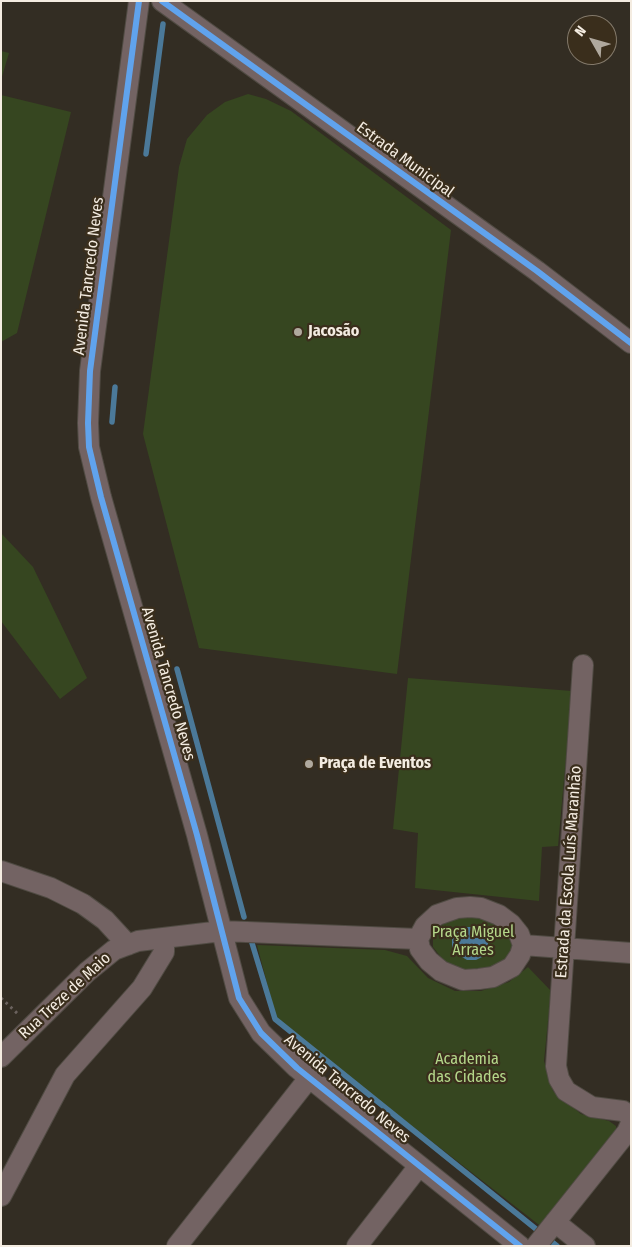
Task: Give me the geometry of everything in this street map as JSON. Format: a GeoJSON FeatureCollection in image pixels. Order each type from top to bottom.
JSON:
{"type":"FeatureCollection","features":[{"type":"Feature","properties":{"kind":"street","name":"Avenida Tancredo Neves"},"geometry":{"type":"LineString","coordinates":[[139,1],[90,371],[89,447],[101,497],[197,834],[239,998],[261,1033],[297,1068],[520,1246]]}},
{"type":"Feature","properties":{"kind":"street","name":"Estrada Municipal"},"geometry":{"type":"LineString","coordinates":[[162,1],[537,271],[631,343]]}},
{"type":"Feature","properties":{"kind":"street","name":"Estrada da Escola Luís Maranhão"},"geometry":{"type":"LineString","coordinates":[[583,665],[556,1066],[559,1079],[566,1091],[592,1107],[623,1110],[631,1122]]}},
{"type":"Feature","properties":{"kind":"street"},"geometry":{"type":"LineString","coordinates":[[1,871],[51,888],[83,904],[105,920],[128,945]]}},
{"type":"Feature","properties":{"kind":"street"},"geometry":{"type":"LineString","coordinates":[[470,907],[481,908],[511,924],[519,934],[524,945],[512,967],[493,977],[463,980],[441,970],[429,961],[420,949],[418,939],[425,926],[437,915],[457,908],[470,907]]}},
{"type":"Feature","properties":{"kind":"street","name":"Rua Treze de Maio"},"geometry":{"type":"LineString","coordinates":[[1,1057],[87,972],[114,950],[138,941],[222,931],[418,939]]}},
{"type":"Feature","properties":{"kind":"street"},"geometry":{"type":"LineString","coordinates":[[1,1196],[65,1075],[142,988],[164,952],[164,938]]}},
{"type":"Feature","properties":{"kind":"street"},"geometry":{"type":"LineString","coordinates":[[524,945],[631,953]]}},
{"type":"Feature","properties":{"kind":"street"},"geometry":{"type":"LineString","coordinates":[[177,1246],[309,1078]]}},
{"type":"Feature","properties":{"kind":"street"},"geometry":{"type":"LineString","coordinates":[[536,1246],[627,1132],[631,1122]]}},
{"type":"Feature","properties":{"kind":"street"},"geometry":{"type":"LineString","coordinates":[[356,1246],[419,1166]]}},
{"type":"Feature","properties":{"kind":"street"},"geometry":{"type":"LineString","coordinates":[[553,1225],[586,1246]]}},
{"type":"Feature","properties":{"kind":"green space"},"geometry":{"type":"Polygon","coordinates":[[[1,51],[9,53],[1,80],[1,51]]]}},
{"type":"Feature","properties":{"kind":"green space","name":"Jacosão"},"geometry":{"type":"Polygon","coordinates":[[[248,94],[266,99],[291,111],[451,230],[397,674],[199,648],[143,434],[179,167],[187,139],[207,115],[225,102],[248,94]]]}},
{"type":"Feature","properties":{"kind":"green space"},"geometry":{"type":"Polygon","coordinates":[[[1,95],[71,112],[17,333],[1,342],[1,95]]]}},
{"type":"Feature","properties":{"kind":"green space"},"geometry":{"type":"Polygon","coordinates":[[[1,533],[33,567],[87,678],[60,699],[1,621],[1,533]]]}},
{"type":"Feature","properties":{"kind":"green space"},"geometry":{"type":"Polygon","coordinates":[[[408,678],[572,691],[558,846],[542,847],[539,901],[415,888],[418,833],[393,829],[408,678]]]}},
{"type":"Feature","properties":{"kind":"green space","name":"Praça Miguel Arraes"},"geometry":{"type":"Polygon","coordinates":[[[477,914],[494,921],[506,931],[514,942],[512,952],[503,963],[487,971],[463,970],[444,961],[433,947],[433,939],[440,927],[451,918],[477,914]]]}},
{"type":"Feature","properties":{"kind":"green space","name":"Academia das Cidades"},"geometry":{"type":"Polygon","coordinates":[[[257,945],[385,950],[407,956],[428,978],[455,991],[481,991],[509,982],[528,967],[551,991],[544,1061],[553,1091],[581,1114],[609,1121],[616,1126],[616,1139],[543,1228],[277,1021],[257,945]]]}},
{"type":"Feature","properties":{"kind":"water"},"geometry":{"type":"Polygon","coordinates":[[[474,927],[483,932],[488,939],[488,947],[484,956],[476,960],[467,960],[457,954],[452,948],[452,937],[459,929],[474,927]]]}},
{"type":"Feature","properties":{"kind":"waterway"},"geometry":{"type":"LineString","coordinates":[[146,154],[163,24]]}},
{"type":"Feature","properties":{"kind":"waterway"},"geometry":{"type":"LineString","coordinates":[[112,422],[115,387]]}},
{"type":"Feature","properties":{"kind":"waterway"},"geometry":{"type":"LineString","coordinates":[[177,669],[244,917]]}},
{"type":"Feature","properties":{"kind":"waterway"},"geometry":{"type":"LineString","coordinates":[[252,943],[275,1019],[557,1246]]}},
{"type":"Feature","properties":{"kind":"cycle path"},"geometry":{"type":"LineString","coordinates":[[139,1],[90,371],[89,447],[101,497],[197,835],[239,998],[261,1033],[297,1068],[520,1246]]}},
{"type":"Feature","properties":{"kind":"cycle path"},"geometry":{"type":"LineString","coordinates":[[162,1],[537,271],[631,343]]}},
{"type":"Feature","properties":{"kind":"place","name":"Jacosão"},"geometry":{"type":"Point","coordinates":[298,332]}},
{"type":"Feature","properties":{"kind":"place","name":"Praça de Eventos"},"geometry":{"type":"Point","coordinates":[309,764]}}]}
